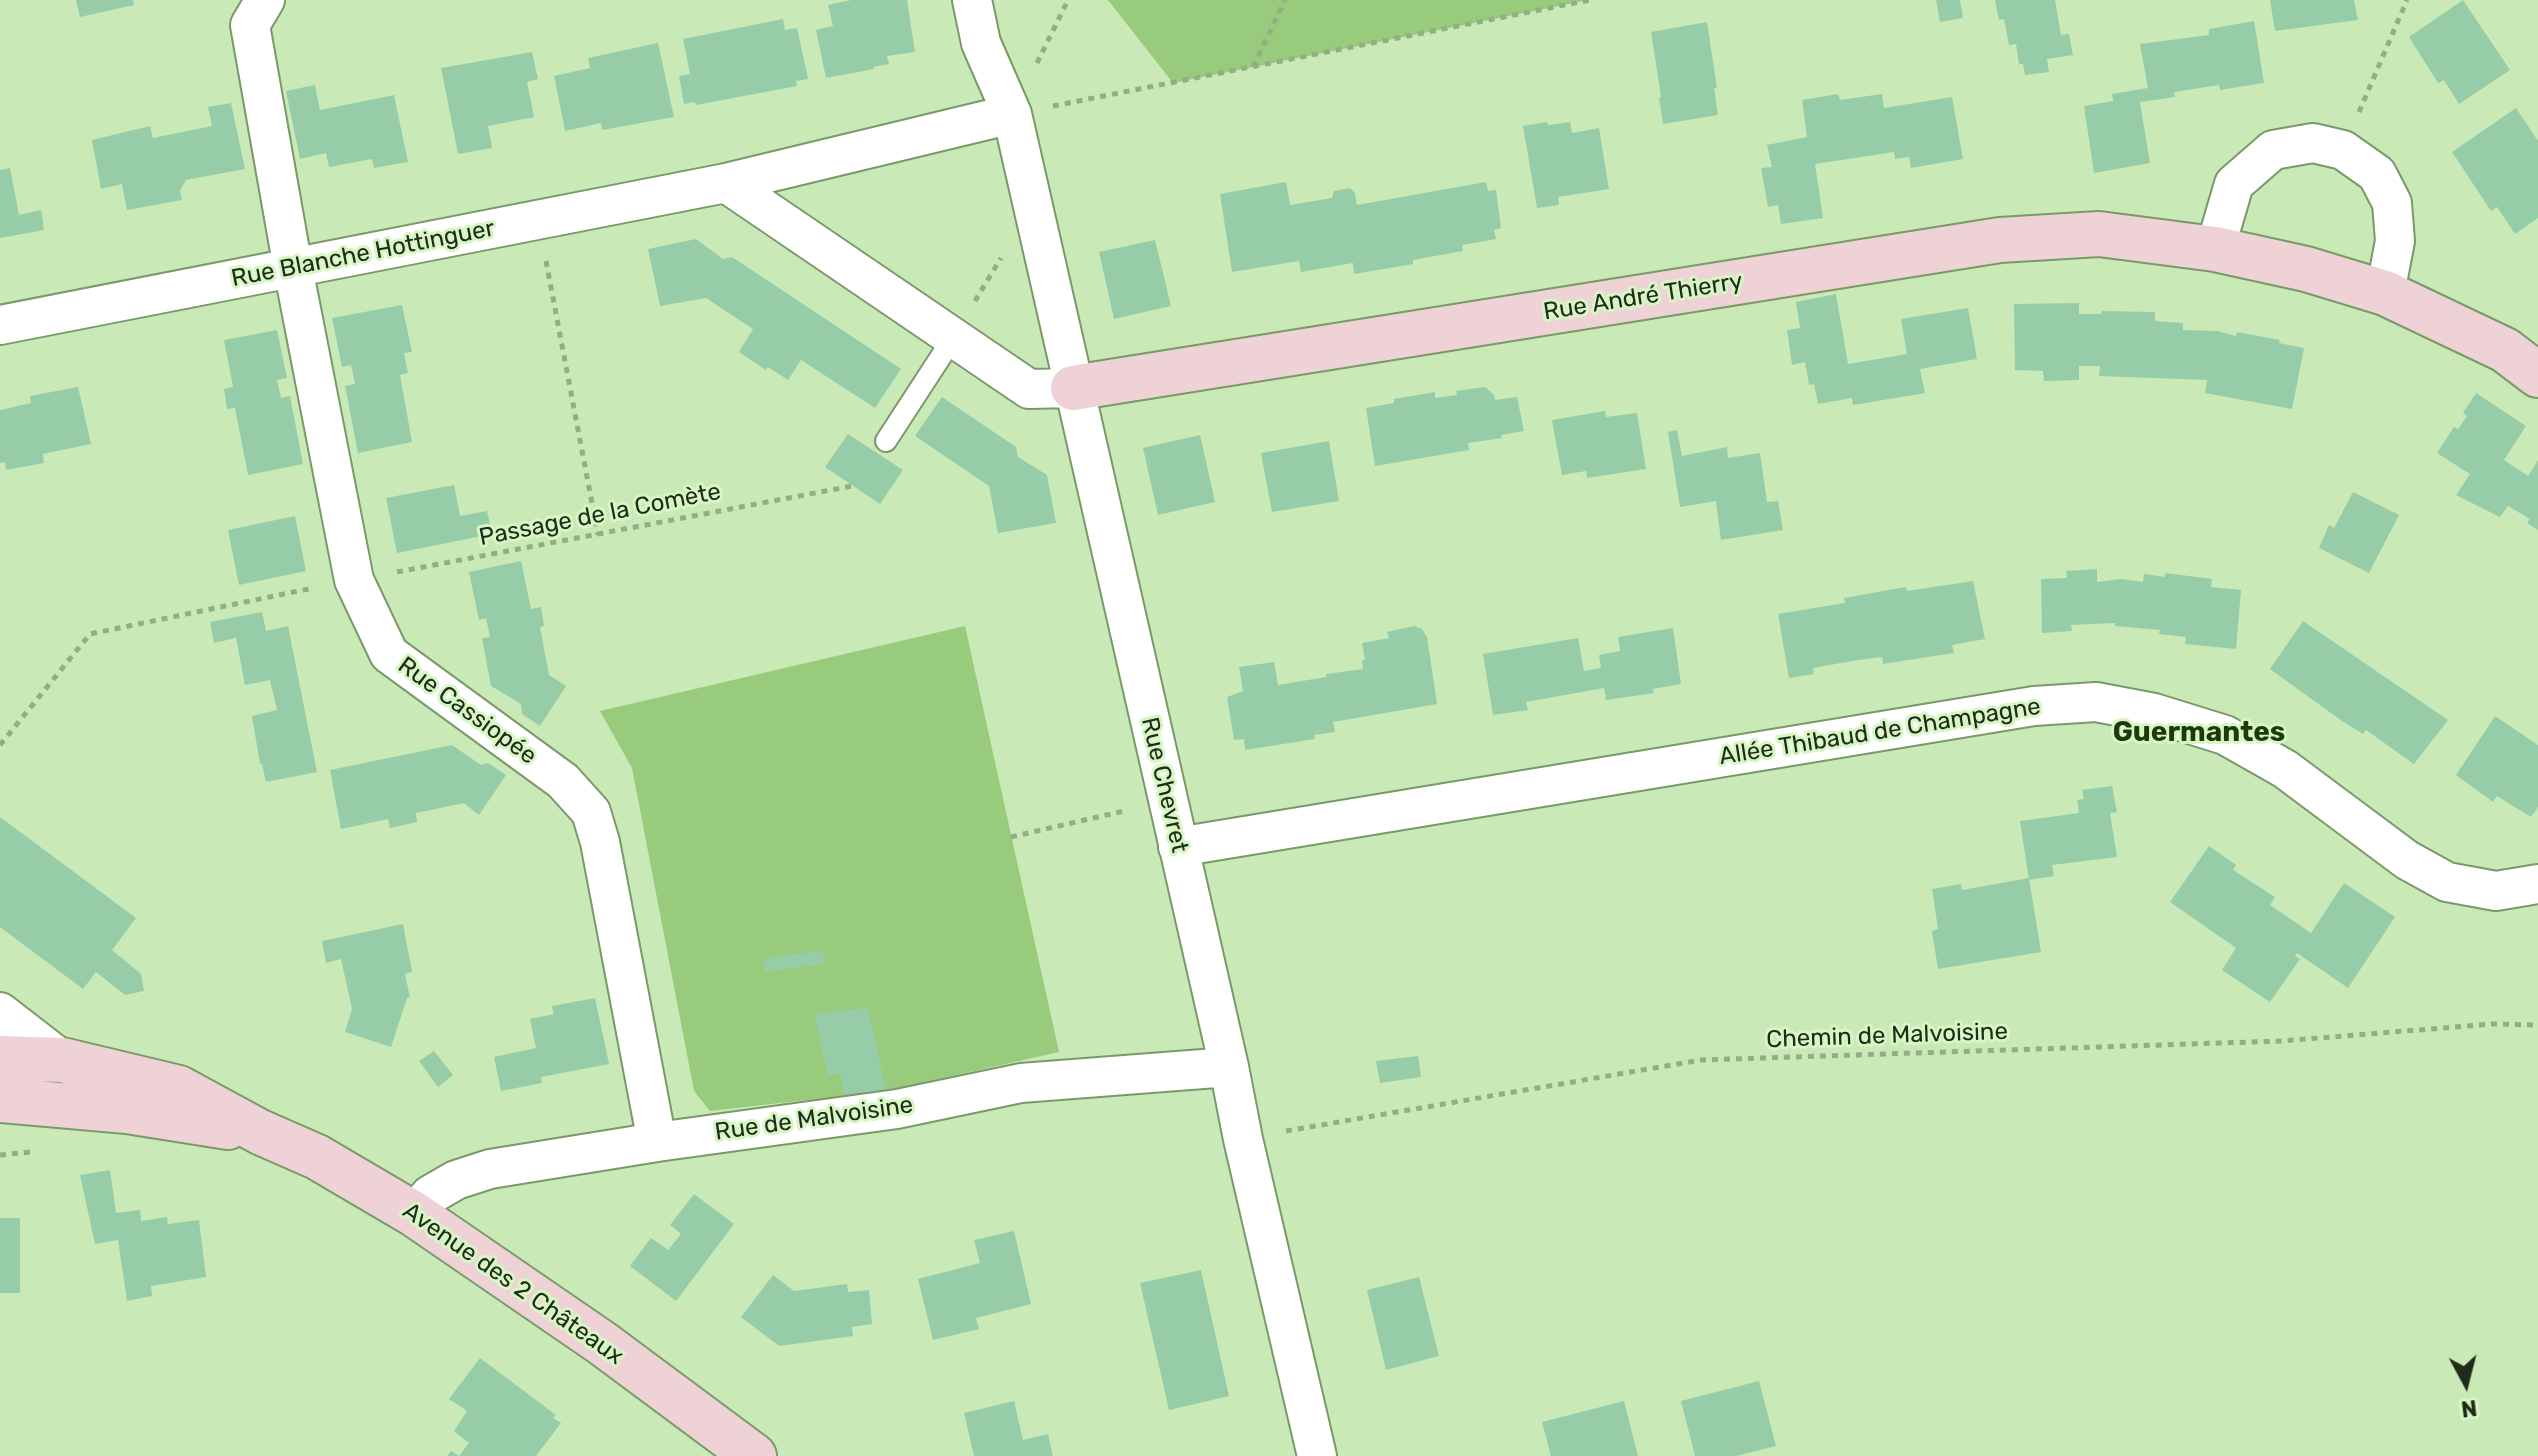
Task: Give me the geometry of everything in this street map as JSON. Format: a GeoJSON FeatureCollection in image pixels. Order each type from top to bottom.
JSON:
{"type":"FeatureCollection","features":[{"type":"Feature","properties":{"kind":"street","name":"Rue Cassiopée"},"geometry":{"type":"LineString","coordinates":[[265,0],[250,25],[293,268],[354,580],[389,654],[563,781],[591,812],[600,842],[657,1142]]}},
{"type":"Feature","properties":{"kind":"street","name":"Rue Chevret"},"geometry":{"type":"LineString","coordinates":[[972,0],[981,43],[1012,114],[1317,1456]]}},
{"type":"Feature","properties":{"kind":"street","name":"Rue Blanche Hottinguer"},"geometry":{"type":"LineString","coordinates":[[0,325],[726,183],[1012,114]]}},
{"type":"Feature","properties":{"kind":"street"},"geometry":{"type":"LineString","coordinates":[[2215,249],[2234,184],[2273,150],[2313,143],[2343,150],[2377,174],[2392,203],[2395,241],[2385,293]]}},
{"type":"Feature","properties":{"kind":"street"},"geometry":{"type":"LineString","coordinates":[[726,183],[1029,389],[1073,388]]}},
{"type":"Feature","properties":{"kind":"street","name":"Rue André Thierry"},"geometry":{"type":"LineString","coordinates":[[1073,388],[2000,240],[2099,234],[2215,249],[2306,269],[2385,293],[2505,350],[2538,375]]}},
{"type":"Feature","properties":{"kind":"street","name":"Allée Thibaud de Champagne"},"geometry":{"type":"LineString","coordinates":[[1178,847],[2034,706],[2096,702],[2154,713],[2225,735],[2285,769],[2407,860],[2447,882],[2496,891],[2538,884]]}},
{"type":"Feature","properties":{"kind":"street"},"geometry":{"type":"LineString","coordinates":[[0,1012],[62,1060]]}},
{"type":"Feature","properties":{"kind":"street","name":"Avenue des 2 Châteaux"},"geometry":{"type":"LineString","coordinates":[[0,1058],[62,1060],[179,1088],[260,1132],[317,1157],[414,1214],[602,1343],[754,1456]]}},
{"type":"Feature","properties":{"kind":"street","name":"Rue de Malvoisine"},"geometry":{"type":"LineString","coordinates":[[414,1214],[430,1195],[456,1180],[490,1169],[897,1109],[1021,1083],[1229,1067]]}},
{"type":"Feature","properties":{"kind":"street","name":"Avenue des 2 Châteaux"},"geometry":{"type":"LineString","coordinates":[[0,1100],[127,1111],[260,1132]]}},
{"type":"Feature","properties":{"kind":"lane"},"geometry":{"type":"LineString","coordinates":[[886,441],[953,338]]}},
{"type":"Feature","properties":{"kind":"path"},"geometry":{"type":"LineString","coordinates":[[1012,114],[1068,0]]}},
{"type":"Feature","properties":{"kind":"path"},"geometry":{"type":"LineString","coordinates":[[1252,68],[1285,0]]}},
{"type":"Feature","properties":{"kind":"path"},"geometry":{"type":"LineString","coordinates":[[1012,114],[1590,0]]}},
{"type":"Feature","properties":{"kind":"path"},"geometry":{"type":"LineString","coordinates":[[2343,150],[2407,0]]}},
{"type":"Feature","properties":{"kind":"path"},"geometry":{"type":"LineString","coordinates":[[953,338],[1032,206]]}},
{"type":"Feature","properties":{"kind":"path"},"geometry":{"type":"LineString","coordinates":[[538,220],[598,535]]}},
{"type":"Feature","properties":{"kind":"path","name":"Passage de la Comète"},"geometry":{"type":"LineString","coordinates":[[0,745],[90,634],[354,580],[852,486]]}},
{"type":"Feature","properties":{"kind":"path"},"geometry":{"type":"LineString","coordinates":[[1011,837],[1167,801]]}},
{"type":"Feature","properties":{"kind":"path","name":"Chemin de Malvoisine"},"geometry":{"type":"LineString","coordinates":[[1243,1139],[1701,1060],[2282,1041],[2492,1024],[2538,1025]]}},
{"type":"Feature","properties":{"kind":"green space"},"geometry":{"type":"Polygon","coordinates":[[[1108,0],[1589,0],[1173,83],[1108,0]]]}},
{"type":"Feature","properties":{"kind":"green space"},"geometry":{"type":"Polygon","coordinates":[[[965,626],[1059,1052],[886,1091],[710,1111],[694,1091],[632,768],[600,711],[965,626]]]}},
{"type":"Feature","properties":{"kind":"building"},"geometry":{"type":"Polygon","coordinates":[[[76,0],[133,0],[134,5],[80,17],[76,0]]]}},
{"type":"Feature","properties":{"kind":"building"},"geometry":{"type":"Polygon","coordinates":[[[851,0],[907,0],[915,52],[887,56],[889,64],[874,69],[826,78],[816,30],[833,26],[828,5],[851,0]]]}},
{"type":"Feature","properties":{"kind":"building"},"geometry":{"type":"Polygon","coordinates":[[[1936,0],[1960,0],[1963,18],[1940,22],[1936,0]]]}},
{"type":"Feature","properties":{"kind":"building"},"geometry":{"type":"Polygon","coordinates":[[[1995,0],[2055,0],[2061,35],[2069,34],[2073,55],[2047,59],[2049,72],[2025,75],[2023,64],[2019,64],[2016,44],[2009,45],[2004,19],[1999,20],[1995,0]]]}},
{"type":"Feature","properties":{"kind":"building"},"geometry":{"type":"Polygon","coordinates":[[[2270,0],[2354,0],[2358,20],[2275,31],[2270,0]]]}},
{"type":"Feature","properties":{"kind":"building"},"geometry":{"type":"Polygon","coordinates":[[[2463,0],[2510,70],[2459,104],[2444,80],[2438,83],[2409,37],[2463,0]]]}},
{"type":"Feature","properties":{"kind":"building"},"geometry":{"type":"Polygon","coordinates":[[[783,19],[785,30],[797,28],[808,79],[796,81],[797,86],[696,105],[695,102],[684,104],[679,76],[690,74],[683,39],[783,19]]]}},
{"type":"Feature","properties":{"kind":"building"},"geometry":{"type":"Polygon","coordinates":[[[2254,21],[2264,83],[2220,90],[2219,85],[2174,92],[2175,97],[2140,102],[2150,163],[2094,173],[2084,106],[2113,101],[2112,94],[2148,88],[2140,44],[2209,35],[2209,29],[2254,21]]]}},
{"type":"Feature","properties":{"kind":"building"},"geometry":{"type":"Polygon","coordinates":[[[1707,22],[1718,115],[1663,124],[1651,32],[1707,22]]]}},
{"type":"Feature","properties":{"kind":"building"},"geometry":{"type":"Polygon","coordinates":[[[658,43],[674,117],[602,130],[601,123],[565,131],[554,76],[590,68],[588,58],[658,43]]]}},
{"type":"Feature","properties":{"kind":"building"},"geometry":{"type":"Polygon","coordinates":[[[532,52],[538,79],[527,82],[534,117],[488,126],[492,148],[458,154],[441,68],[532,52]]]}},
{"type":"Feature","properties":{"kind":"building"},"geometry":{"type":"Polygon","coordinates":[[[315,85],[320,110],[394,95],[408,162],[374,168],[372,159],[329,167],[326,153],[300,159],[286,91],[315,85]]]}},
{"type":"Feature","properties":{"kind":"building"},"geometry":{"type":"Polygon","coordinates":[[[1838,94],[1840,100],[1882,94],[1884,108],[1952,97],[1963,159],[1911,168],[1909,157],[1895,159],[1894,152],[1815,164],[1823,218],[1781,224],[1778,205],[1768,207],[1761,168],[1772,167],[1767,145],[1807,137],[1802,100],[1838,94]]]}},
{"type":"Feature","properties":{"kind":"building"},"geometry":{"type":"Polygon","coordinates":[[[231,103],[245,169],[186,180],[180,191],[182,200],[127,210],[122,184],[101,189],[92,140],[150,126],[153,138],[212,126],[208,107],[231,103]]]}},
{"type":"Feature","properties":{"kind":"building"},"geometry":{"type":"Polygon","coordinates":[[[2516,108],[2538,141],[2538,218],[2515,234],[2497,207],[2491,211],[2452,152],[2516,108]]]}},
{"type":"Feature","properties":{"kind":"building"},"geometry":{"type":"Polygon","coordinates":[[[1547,122],[1548,125],[1570,122],[1572,133],[1599,128],[1609,189],[1558,197],[1559,205],[1537,208],[1523,126],[1547,122]]]}},
{"type":"Feature","properties":{"kind":"building"},"geometry":{"type":"Polygon","coordinates":[[[10,168],[19,215],[41,210],[44,230],[0,238],[0,170],[10,168]]]}},
{"type":"Feature","properties":{"kind":"building"},"geometry":{"type":"Polygon","coordinates":[[[1286,182],[1290,205],[1332,198],[1334,191],[1350,188],[1355,193],[1357,205],[1486,182],[1488,191],[1496,190],[1501,228],[1494,230],[1496,239],[1462,245],[1463,251],[1354,274],[1353,263],[1301,272],[1299,261],[1232,272],[1220,194],[1286,182]]]}},
{"type":"Feature","properties":{"kind":"building"},"geometry":{"type":"Polygon","coordinates":[[[696,239],[723,259],[732,257],[901,369],[875,408],[801,360],[788,380],[768,367],[766,370],[739,352],[753,329],[706,298],[660,306],[648,249],[696,239]]]}},
{"type":"Feature","properties":{"kind":"building"},"geometry":{"type":"Polygon","coordinates":[[[1155,240],[1171,306],[1114,319],[1099,252],[1155,240]]]}},
{"type":"Feature","properties":{"kind":"building"},"geometry":{"type":"Polygon","coordinates":[[[1836,294],[1848,364],[1907,354],[1901,319],[1968,308],[1977,359],[1920,369],[1925,393],[1853,405],[1852,398],[1818,404],[1814,384],[1809,385],[1805,362],[1792,365],[1787,330],[1800,328],[1796,302],[1836,294]]]}},
{"type":"Feature","properties":{"kind":"building"},"geometry":{"type":"Polygon","coordinates":[[[2079,303],[2079,314],[2155,312],[2155,321],[2183,323],[2183,330],[2217,331],[2236,336],[2237,332],[2304,348],[2292,409],[2205,393],[2207,380],[2099,376],[2100,366],[2079,366],[2079,380],[2044,381],[2043,371],[2015,370],[2014,304],[2079,303]]]}},
{"type":"Feature","properties":{"kind":"building"},"geometry":{"type":"Polygon","coordinates":[[[402,305],[412,352],[404,353],[408,373],[400,375],[412,442],[358,453],[345,386],[355,384],[351,365],[342,367],[332,318],[402,305]]]}},
{"type":"Feature","properties":{"kind":"building"},"geometry":{"type":"Polygon","coordinates":[[[277,330],[287,378],[277,380],[281,398],[290,396],[303,464],[248,475],[235,408],[227,409],[224,389],[233,387],[224,340],[277,330]]]}},
{"type":"Feature","properties":{"kind":"building"},"geometry":{"type":"Polygon","coordinates":[[[78,387],[91,444],[43,454],[44,463],[6,470],[5,462],[0,463],[0,410],[31,403],[30,396],[78,387]]]}},
{"type":"Feature","properties":{"kind":"building"},"geometry":{"type":"Polygon","coordinates":[[[1485,387],[1495,400],[1517,397],[1524,431],[1468,443],[1469,450],[1375,466],[1366,408],[1394,403],[1394,399],[1435,392],[1435,398],[1485,387]]]}},
{"type":"Feature","properties":{"kind":"building"},"geometry":{"type":"Polygon","coordinates":[[[2476,393],[2526,426],[2504,460],[2528,476],[2538,460],[2538,530],[2527,523],[2530,519],[2508,506],[2500,517],[2456,495],[2470,474],[2437,453],[2454,427],[2458,429],[2467,416],[2463,413],[2476,393]]]}},
{"type":"Feature","properties":{"kind":"building"},"geometry":{"type":"Polygon","coordinates":[[[942,397],[1016,447],[1018,457],[1047,475],[1056,523],[998,533],[989,486],[915,436],[942,397]]]}},
{"type":"Feature","properties":{"kind":"building"},"geometry":{"type":"Polygon","coordinates":[[[1605,411],[1606,417],[1637,413],[1646,469],[1587,478],[1586,471],[1562,475],[1552,420],[1605,411]]]}},
{"type":"Feature","properties":{"kind":"building"},"geometry":{"type":"Polygon","coordinates":[[[1677,430],[1682,456],[1727,447],[1728,458],[1760,453],[1767,502],[1778,501],[1783,530],[1721,540],[1716,501],[1680,507],[1668,432],[1677,430]]]}},
{"type":"Feature","properties":{"kind":"building"},"geometry":{"type":"Polygon","coordinates":[[[848,434],[903,470],[880,504],[825,467],[848,434]]]}},
{"type":"Feature","properties":{"kind":"building"},"geometry":{"type":"Polygon","coordinates":[[[1200,435],[1215,502],[1158,515],[1143,448],[1200,435]]]}},
{"type":"Feature","properties":{"kind":"building"},"geometry":{"type":"Polygon","coordinates":[[[1329,441],[1339,501],[1272,512],[1261,453],[1329,441]]]}},
{"type":"Feature","properties":{"kind":"building"},"geometry":{"type":"Polygon","coordinates":[[[454,485],[460,516],[487,511],[492,534],[397,553],[386,498],[454,485]]]}},
{"type":"Feature","properties":{"kind":"building"},"geometry":{"type":"Polygon","coordinates":[[[2353,492],[2399,515],[2369,573],[2319,548],[2329,525],[2334,528],[2353,492]]]}},
{"type":"Feature","properties":{"kind":"building"},"geometry":{"type":"Polygon","coordinates":[[[295,516],[306,571],[239,585],[228,530],[295,516]]]}},
{"type":"Feature","properties":{"kind":"building"},"geometry":{"type":"Polygon","coordinates":[[[521,561],[531,609],[541,607],[544,626],[540,627],[549,675],[566,686],[540,726],[522,714],[521,704],[491,686],[482,638],[490,637],[486,618],[479,620],[469,572],[521,561]]]}},
{"type":"Feature","properties":{"kind":"building"},"geometry":{"type":"Polygon","coordinates":[[[2097,569],[2097,582],[2121,579],[2143,582],[2144,574],[2165,577],[2165,573],[2212,579],[2211,587],[2241,590],[2236,649],[2185,644],[2186,637],[2159,634],[2160,630],[2115,626],[2115,623],[2071,625],[2072,631],[2042,633],[2041,579],[2067,578],[2066,571],[2097,569]]]}},
{"type":"Feature","properties":{"kind":"building"},"geometry":{"type":"Polygon","coordinates":[[[1973,581],[1985,639],[1952,645],[1954,653],[1883,664],[1882,657],[1858,660],[1813,668],[1814,674],[1789,678],[1778,614],[1845,603],[1844,598],[1906,587],[1907,591],[1973,581]]]}},
{"type":"Feature","properties":{"kind":"building"},"geometry":{"type":"Polygon","coordinates":[[[262,612],[266,631],[288,626],[317,772],[266,782],[252,716],[277,710],[270,680],[245,685],[236,638],[214,643],[210,622],[262,612]]]}},
{"type":"Feature","properties":{"kind":"building"},"geometry":{"type":"Polygon","coordinates":[[[2303,621],[2448,720],[2414,764],[2366,730],[2363,734],[2342,721],[2270,669],[2303,621]]]}},
{"type":"Feature","properties":{"kind":"building"},"geometry":{"type":"Polygon","coordinates":[[[1414,626],[1422,629],[1427,637],[1437,704],[1333,722],[1335,732],[1314,735],[1315,739],[1245,750],[1244,739],[1234,740],[1227,697],[1243,691],[1239,667],[1274,662],[1278,685],[1363,669],[1362,643],[1389,638],[1387,632],[1414,626]]]}},
{"type":"Feature","properties":{"kind":"building"},"geometry":{"type":"Polygon","coordinates":[[[1673,628],[1681,684],[1653,689],[1654,693],[1606,700],[1604,688],[1526,702],[1528,710],[1493,715],[1483,654],[1578,638],[1584,671],[1601,668],[1599,655],[1620,651],[1618,637],[1673,628]]]}},
{"type":"Feature","properties":{"kind":"building"},"geometry":{"type":"Polygon","coordinates":[[[2495,716],[2538,745],[2538,807],[2531,817],[2497,796],[2493,802],[2456,775],[2495,716]]]}},
{"type":"Feature","properties":{"kind":"building"},"geometry":{"type":"Polygon","coordinates":[[[452,745],[481,765],[488,763],[506,775],[479,815],[464,803],[416,813],[417,822],[390,828],[388,819],[341,829],[330,770],[452,745]]]}},
{"type":"Feature","properties":{"kind":"building"},"geometry":{"type":"Polygon","coordinates":[[[2112,786],[2117,812],[2110,813],[2117,857],[2052,865],[2054,876],[2029,880],[2020,821],[2079,813],[2077,800],[2084,799],[2082,790],[2112,786]]]}},
{"type":"Feature","properties":{"kind":"building"},"geometry":{"type":"Polygon","coordinates":[[[0,817],[136,918],[112,950],[141,974],[144,991],[125,995],[96,972],[83,989],[0,927],[0,817]]]}},
{"type":"Feature","properties":{"kind":"building"},"geometry":{"type":"Polygon","coordinates":[[[2209,846],[2236,865],[2233,870],[2275,897],[2270,905],[2311,933],[2344,883],[2395,917],[2348,988],[2297,953],[2295,956],[2300,959],[2270,1002],[2222,970],[2236,948],[2170,902],[2209,846]]]}},
{"type":"Feature","properties":{"kind":"building"},"geometry":{"type":"Polygon","coordinates":[[[2029,878],[2041,952],[1938,969],[1932,931],[1938,929],[1932,889],[1961,884],[1962,890],[2029,878]]]}},
{"type":"Feature","properties":{"kind":"building"},"geometry":{"type":"Polygon","coordinates":[[[403,924],[412,972],[405,974],[410,997],[407,998],[391,1047],[345,1032],[352,1009],[341,959],[326,963],[322,941],[403,924]]]}},
{"type":"Feature","properties":{"kind":"building"},"geometry":{"type":"Polygon","coordinates":[[[823,951],[824,964],[765,972],[764,958],[823,951]]]}},
{"type":"Feature","properties":{"kind":"building"},"geometry":{"type":"Polygon","coordinates":[[[595,998],[609,1064],[541,1077],[542,1083],[501,1091],[494,1057],[536,1048],[530,1019],[554,1014],[552,1006],[595,998]]]}},
{"type":"Feature","properties":{"kind":"building"},"geometry":{"type":"Polygon","coordinates":[[[868,1008],[886,1091],[845,1095],[840,1074],[828,1075],[814,1014],[868,1008]]]}},
{"type":"Feature","properties":{"kind":"building"},"geometry":{"type":"Polygon","coordinates":[[[434,1051],[453,1075],[438,1087],[419,1061],[434,1051]]]}},
{"type":"Feature","properties":{"kind":"building"},"geometry":{"type":"Polygon","coordinates":[[[1418,1056],[1421,1077],[1380,1083],[1376,1061],[1418,1056]]]}},
{"type":"Feature","properties":{"kind":"building"},"geometry":{"type":"Polygon","coordinates":[[[110,1170],[116,1213],[140,1210],[141,1221],[167,1217],[168,1224],[199,1220],[206,1277],[151,1286],[152,1296],[127,1301],[118,1240],[95,1244],[80,1175],[110,1170]]]}},
{"type":"Feature","properties":{"kind":"building"},"geometry":{"type":"Polygon","coordinates":[[[694,1194],[734,1224],[676,1301],[630,1266],[651,1238],[668,1250],[681,1234],[670,1225],[694,1194]]]}},
{"type":"Feature","properties":{"kind":"building"},"geometry":{"type":"Polygon","coordinates":[[[0,1218],[20,1218],[20,1293],[0,1293],[0,1218]]]}},
{"type":"Feature","properties":{"kind":"building"},"geometry":{"type":"Polygon","coordinates":[[[1014,1231],[1031,1304],[976,1318],[979,1329],[933,1340],[918,1279],[980,1263],[974,1240],[1014,1231]]]}},
{"type":"Feature","properties":{"kind":"building"},"geometry":{"type":"Polygon","coordinates":[[[1201,1270],[1229,1396],[1169,1410],[1140,1283],[1201,1270]]]}},
{"type":"Feature","properties":{"kind":"building"},"geometry":{"type":"Polygon","coordinates":[[[773,1275],[794,1291],[847,1284],[848,1292],[869,1290],[872,1324],[852,1327],[853,1336],[779,1346],[741,1317],[773,1275]]]}},
{"type":"Feature","properties":{"kind":"building"},"geometry":{"type":"Polygon","coordinates":[[[1419,1277],[1439,1356],[1386,1370],[1367,1290],[1419,1277]]]}},
{"type":"Feature","properties":{"kind":"building"},"geometry":{"type":"Polygon","coordinates":[[[480,1358],[556,1415],[553,1418],[561,1423],[536,1456],[459,1456],[469,1443],[454,1431],[467,1411],[449,1399],[480,1358]]]}},
{"type":"Feature","properties":{"kind":"building"},"geometry":{"type":"Polygon","coordinates":[[[1759,1381],[1776,1446],[1736,1456],[1695,1456],[1681,1401],[1759,1381]]]}},
{"type":"Feature","properties":{"kind":"building"},"geometry":{"type":"Polygon","coordinates":[[[1014,1401],[1023,1440],[1048,1434],[1053,1456],[974,1456],[964,1413],[1014,1401]]]}},
{"type":"Feature","properties":{"kind":"building"},"geometry":{"type":"Polygon","coordinates":[[[1624,1401],[1638,1456],[1551,1456],[1542,1422],[1624,1401]]]}},
{"type":"Feature","properties":{"kind":"district","name":"Guermantes"},"geometry":{"type":"Point","coordinates":[2199,733]}}]}
